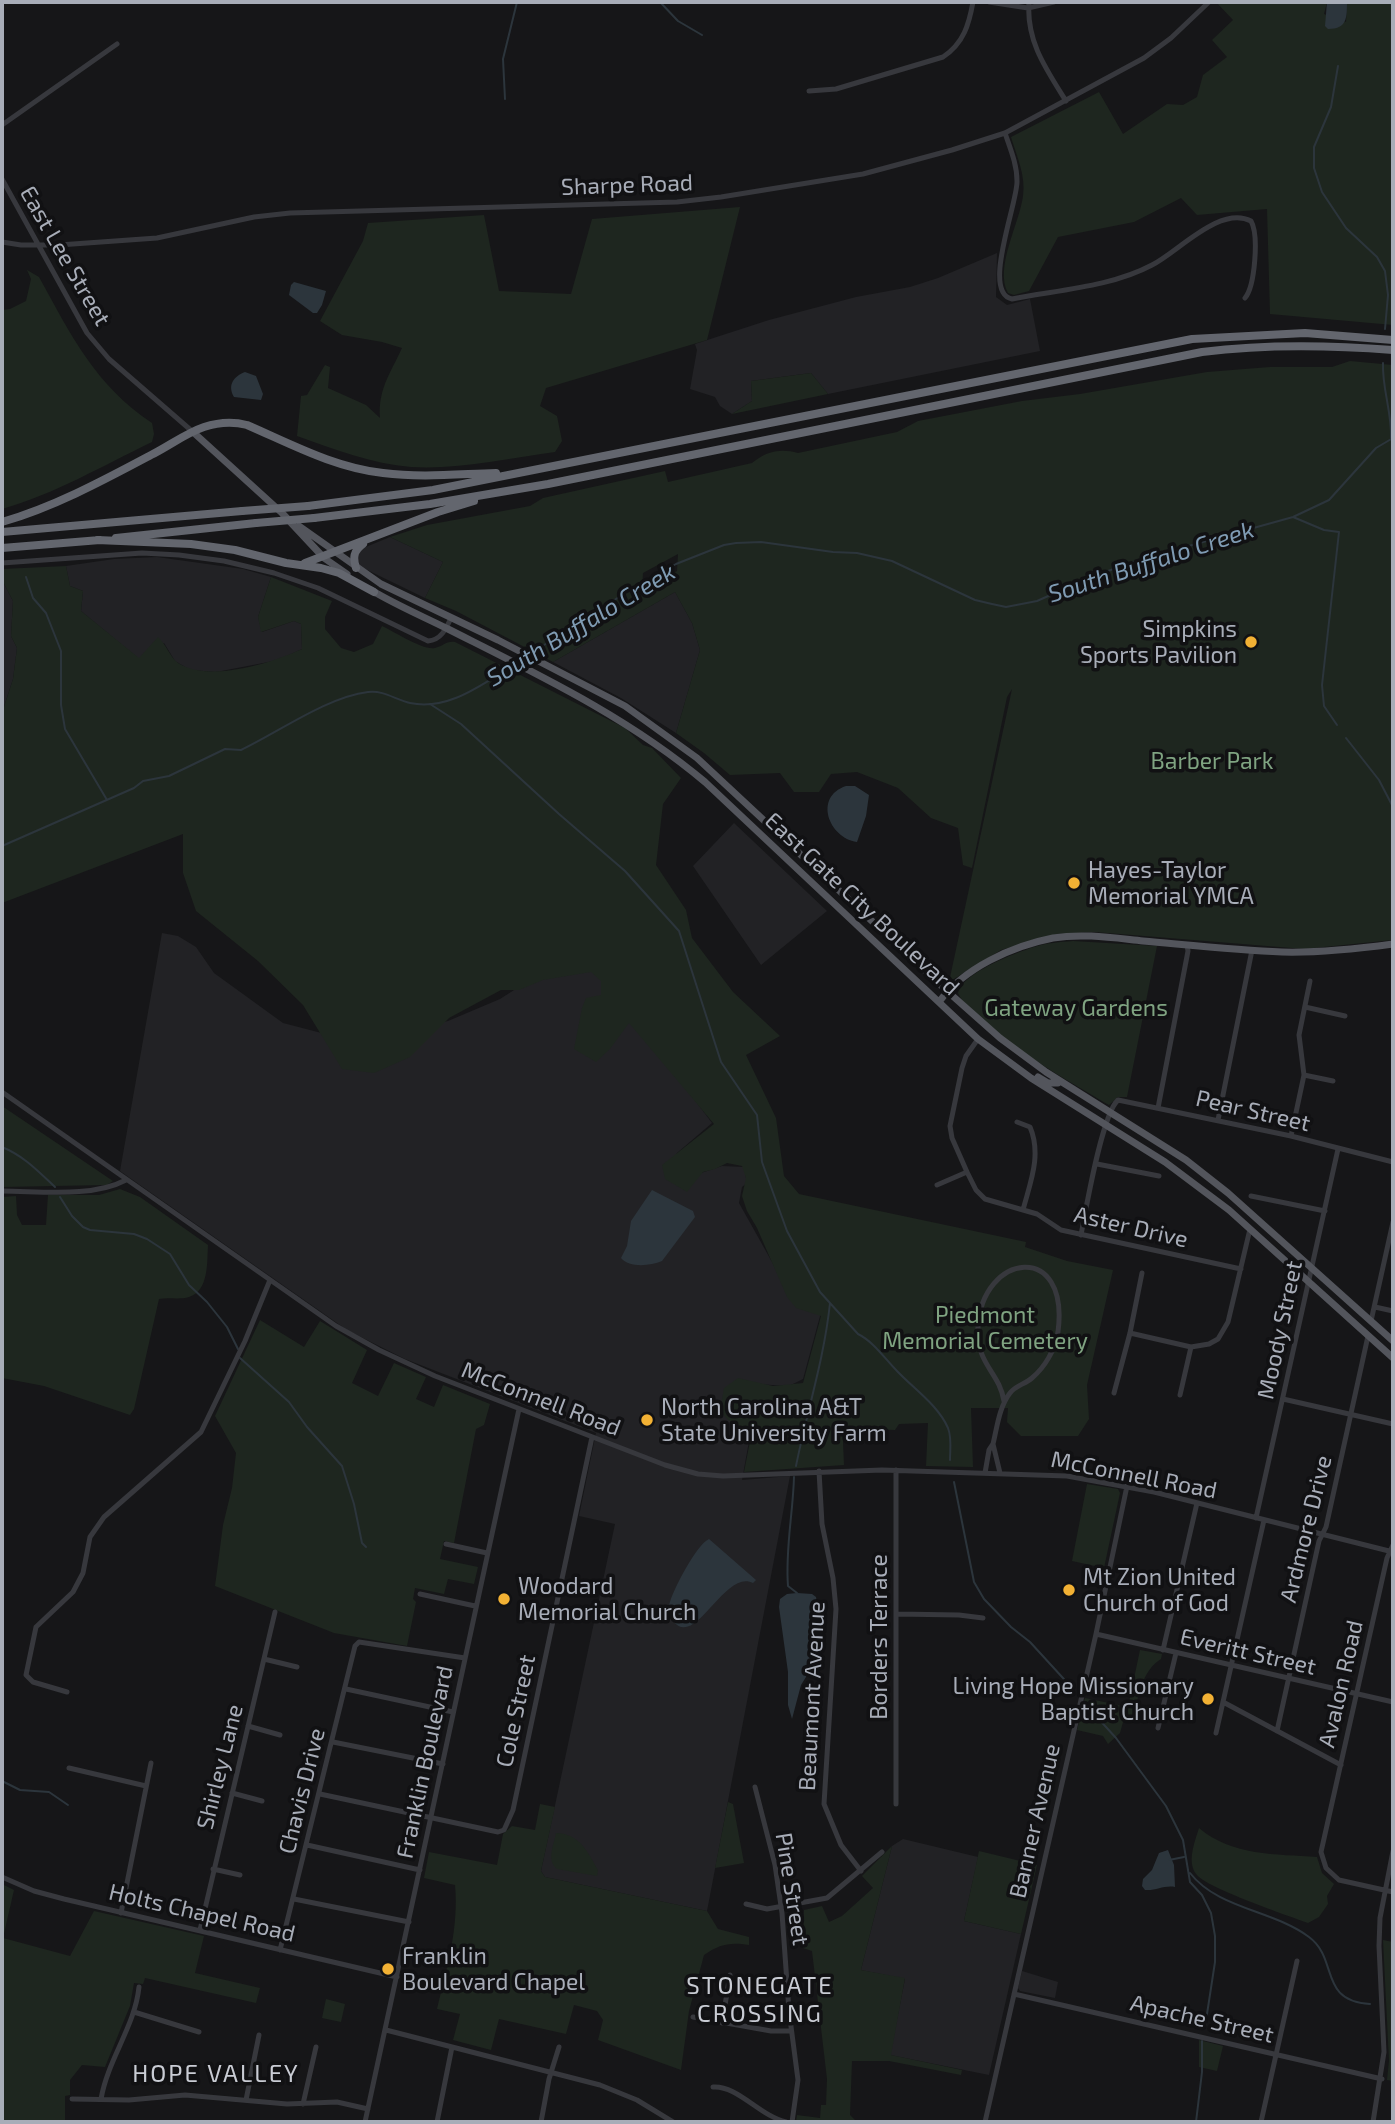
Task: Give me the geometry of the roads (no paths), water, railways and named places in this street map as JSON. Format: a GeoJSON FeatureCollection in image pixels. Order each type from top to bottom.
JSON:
{"type":"FeatureCollection","features":[{"type":"Feature","properties":{"kind":"highway"},"geometry":{"type":"LineString","coordinates":[[2,532],[308,506],[433,490],[1192,339],[1305,332],[1393,340]]}},
{"type":"Feature","properties":{"kind":"highway"},"geometry":{"type":"LineString","coordinates":[[2,548],[417,506],[514,490],[1202,352],[1301,346],[1393,350]]}},
{"type":"Feature","properties":{"kind":"highway"},"geometry":{"type":"LineString","coordinates":[[2,522],[69,496],[193,432],[220,423],[235,422],[313,455],[382,473],[428,476],[520,471]]}},
{"type":"Feature","properties":{"kind":"highway"},"geometry":{"type":"LineString","coordinates":[[299,565],[324,558],[438,512],[514,490]]}},
{"type":"Feature","properties":{"kind":"highway"},"geometry":{"type":"LineString","coordinates":[[356,568],[353,559],[355,553],[372,537]]}},
{"type":"Feature","properties":{"kind":"highway"},"geometry":{"type":"LineString","coordinates":[[97,540],[191,544],[235,550],[286,564],[339,573],[374,592]]}},
{"type":"Feature","properties":{"kind":"main road","name":"East Gate City Boulevard"},"geometry":{"type":"LineString","coordinates":[[193,432],[282,513],[324,558],[374,592],[535,674],[635,729],[672,754],[981,1041],[1031,1078],[1165,1161],[1251,1229],[1393,1358]]}},
{"type":"Feature","properties":{"kind":"main road","name":"East Gate City Boulevard"},"geometry":{"type":"LineString","coordinates":[[282,513],[381,584],[547,665],[643,718],[697,758],[1000,1038],[1196,1168],[1234,1198],[1393,1341]]}},
{"type":"Feature","properties":{"kind":"main road"},"geometry":{"type":"LineString","coordinates":[[635,729],[643,718]]}},
{"type":"Feature","properties":{"kind":"main road"},"geometry":{"type":"LineString","coordinates":[[939,1002],[947,991],[993,959],[1054,938],[1108,937],[1252,950],[1317,952],[1393,944]]}},
{"type":"Feature","properties":{"kind":"main road"},"geometry":{"type":"LineString","coordinates":[[981,1041],[1048,1083],[1058,1083],[1060,1080]]}},
{"type":"Feature","properties":{"kind":"main road"},"geometry":{"type":"LineString","coordinates":[[1276,1253],[1301,1269],[1311,1266]]}},
{"type":"Feature","properties":{"kind":"main road"},"geometry":{"type":"LineString","coordinates":[[1308,1283],[1311,1279],[1318,1279],[1345,1297]]}},
{"type":"Feature","properties":{"kind":"street"},"geometry":{"type":"LineString","coordinates":[[809,90],[836,89],[943,57],[955,48],[963,37],[973,2]]}},
{"type":"Feature","properties":{"kind":"street"},"geometry":{"type":"LineString","coordinates":[[989,2],[1028,5],[1054,2]]}},
{"type":"Feature","properties":{"kind":"street","name":"Sharpe Road"},"geometry":{"type":"LineString","coordinates":[[2,242],[38,245],[157,237],[254,217],[290,213],[661,203],[721,197],[863,174],[1005,133],[1066,102],[1157,49],[1209,2]]}},
{"type":"Feature","properties":{"kind":"street"},"geometry":{"type":"LineString","coordinates":[[1028,5],[1034,47],[1066,102]]}},
{"type":"Feature","properties":{"kind":"street"},"geometry":{"type":"LineString","coordinates":[[2,125],[117,44]]}},
{"type":"Feature","properties":{"kind":"street"},"geometry":{"type":"LineString","coordinates":[[1005,133],[1016,169],[1017,190],[1001,253],[999,272],[1002,294],[1007,298],[1100,282],[1138,271],[1153,265],[1200,230],[1215,223],[1243,218],[1251,221],[1255,234],[1252,284],[1245,298]]}},
{"type":"Feature","properties":{"kind":"street","name":"East Lee Street"},"geometry":{"type":"LineString","coordinates":[[2,179],[77,318],[98,348],[193,432]]}},
{"type":"Feature","properties":{"kind":"street"},"geometry":{"type":"LineString","coordinates":[[2,564],[123,553],[197,557],[247,566],[318,588],[428,641],[434,641],[451,618]]}},
{"type":"Feature","properties":{"kind":"street"},"geometry":{"type":"LineString","coordinates":[[1158,1108],[1187,945]]}},
{"type":"Feature","properties":{"kind":"street"},"geometry":{"type":"LineString","coordinates":[[1218,1120],[1252,950]]}},
{"type":"Feature","properties":{"kind":"street"},"geometry":{"type":"LineString","coordinates":[[1291,1136],[1304,1074],[1299,1035],[1310,981]]}},
{"type":"Feature","properties":{"kind":"street"},"geometry":{"type":"LineString","coordinates":[[1305,1007],[1345,1016]]}},
{"type":"Feature","properties":{"kind":"street","name":"Aster Drive"},"geometry":{"type":"LineString","coordinates":[[981,1041],[966,1056],[950,1126],[952,1138],[967,1172],[985,1199],[1037,1214],[1061,1230],[1241,1269]]}},
{"type":"Feature","properties":{"kind":"street"},"geometry":{"type":"LineString","coordinates":[[1304,1074],[1332,1081]]}},
{"type":"Feature","properties":{"kind":"street","name":"McConnell Road"},"geometry":{"type":"LineString","coordinates":[[2,1092],[336,1326],[435,1376],[665,1465],[698,1474],[740,1476],[896,1470],[1059,1476],[1127,1486],[1392,1550]]}},
{"type":"Feature","properties":{"kind":"street","name":"Pear Street"},"geometry":{"type":"LineString","coordinates":[[1110,1112],[1115,1101],[1121,1100],[1291,1136],[1393,1162]]}},
{"type":"Feature","properties":{"kind":"street"},"geometry":{"type":"LineString","coordinates":[[1081,1235],[1104,1125],[1110,1112]]}},
{"type":"Feature","properties":{"kind":"street"},"geometry":{"type":"LineString","coordinates":[[1017,1122],[1030,1127],[1037,1153],[1023,1210]]}},
{"type":"Feature","properties":{"kind":"street","name":"Moody Street"},"geometry":{"type":"LineString","coordinates":[[1256,1518],[1338,1149]]}},
{"type":"Feature","properties":{"kind":"street"},"geometry":{"type":"LineString","coordinates":[[1097,1164],[1159,1176]]}},
{"type":"Feature","properties":{"kind":"street"},"geometry":{"type":"LineString","coordinates":[[937,1185],[967,1172]]}},
{"type":"Feature","properties":{"kind":"street"},"geometry":{"type":"LineString","coordinates":[[2,1191],[92,1191],[126,1180]]}},
{"type":"Feature","properties":{"kind":"street"},"geometry":{"type":"LineString","coordinates":[[1251,1196],[1325,1211]]}},
{"type":"Feature","properties":{"kind":"street"},"geometry":{"type":"LineString","coordinates":[[1371,1321],[1393,1223]]}},
{"type":"Feature","properties":{"kind":"street"},"geometry":{"type":"LineString","coordinates":[[1130,1333],[1191,1347],[1209,1344],[1225,1331],[1251,1229]]}},
{"type":"Feature","properties":{"kind":"street"},"geometry":{"type":"LineString","coordinates":[[985,1473],[1004,1401],[1012,1390],[1031,1379],[1044,1366],[1058,1335],[1059,1312],[1054,1285],[1046,1274],[1032,1268],[1013,1268],[998,1279],[980,1311],[978,1328],[983,1361],[1002,1386],[1004,1401]]}},
{"type":"Feature","properties":{"kind":"street"},"geometry":{"type":"LineString","coordinates":[[1115,1393],[1142,1273]]}},
{"type":"Feature","properties":{"kind":"street"},"geometry":{"type":"LineString","coordinates":[[67,1692],[33,1682],[26,1675],[36,1627],[73,1591],[79,1581],[94,1529],[104,1517],[201,1432],[245,1341],[270,1280]]}},
{"type":"Feature","properties":{"kind":"street"},"geometry":{"type":"LineString","coordinates":[[1375,1307],[1393,1311]]}},
{"type":"Feature","properties":{"kind":"street","name":"Ardmore Drive"},"geometry":{"type":"LineString","coordinates":[[1277,1731],[1368,1336]]}},
{"type":"Feature","properties":{"kind":"street"},"geometry":{"type":"LineString","coordinates":[[1180,1395],[1191,1347]]}},
{"type":"Feature","properties":{"kind":"street"},"geometry":{"type":"LineString","coordinates":[[1283,1399],[1393,1424]]}},
{"type":"Feature","properties":{"kind":"street","name":"Franklin Boulevard"},"geometry":{"type":"LineString","coordinates":[[365,2122],[519,1409]]}},
{"type":"Feature","properties":{"kind":"street","name":"Cole Street"},"geometry":{"type":"LineString","coordinates":[[432,1818],[498,1832],[507,1827],[513,1810],[592,1437]]}},
{"type":"Feature","properties":{"kind":"street"},"geometry":{"type":"LineString","coordinates":[[993,1444],[1000,1473]]}},
{"type":"Feature","properties":{"kind":"street","name":"Borders Terrace"},"geometry":{"type":"LineString","coordinates":[[896,1470],[896,1804]]}},
{"type":"Feature","properties":{"kind":"street","name":"Beaumont Avenue"},"geometry":{"type":"LineString","coordinates":[[819,1471],[822,1524],[836,1609],[824,1804],[841,1845],[861,1871]]}},
{"type":"Feature","properties":{"kind":"street","name":"Banner Avenue"},"geometry":{"type":"LineString","coordinates":[[985,2122],[1127,1486]]}},
{"type":"Feature","properties":{"kind":"street"},"geometry":{"type":"LineString","coordinates":[[1163,1650],[1197,1503]]}},
{"type":"Feature","properties":{"kind":"street"},"geometry":{"type":"LineString","coordinates":[[1216,1733],[1264,1520]]}},
{"type":"Feature","properties":{"kind":"street"},"geometry":{"type":"LineString","coordinates":[[446,1544],[487,1553]]}},
{"type":"Feature","properties":{"kind":"street","name":"Avalon Road"},"geometry":{"type":"LineString","coordinates":[[1392,1550],[1321,1852],[1326,1868],[1339,1880],[1393,1892]]}},
{"type":"Feature","properties":{"kind":"street"},"geometry":{"type":"LineString","coordinates":[[420,1594],[475,1606]]}},
{"type":"Feature","properties":{"kind":"street","name":"Shirley Lane"},"geometry":{"type":"LineString","coordinates":[[200,1930],[275,1612]]}},
{"type":"Feature","properties":{"kind":"street"},"geometry":{"type":"LineString","coordinates":[[897,1614],[983,1618]]}},
{"type":"Feature","properties":{"kind":"street","name":"Everitt Street"},"geometry":{"type":"LineString","coordinates":[[1096,1634],[1393,1703]]}},
{"type":"Feature","properties":{"kind":"street","name":"Chavis Drive"},"geometry":{"type":"LineString","coordinates":[[280,1950],[355,1646],[359,1642],[465,1658]]}},
{"type":"Feature","properties":{"kind":"street"},"geometry":{"type":"LineString","coordinates":[[1158,1728],[1176,1653]]}},
{"type":"Feature","properties":{"kind":"street"},"geometry":{"type":"LineString","coordinates":[[264,1659],[297,1667]]}},
{"type":"Feature","properties":{"kind":"street"},"geometry":{"type":"LineString","coordinates":[[346,1689],[453,1712]]}},
{"type":"Feature","properties":{"kind":"street"},"geometry":{"type":"LineString","coordinates":[[1223,1702],[1341,1765]]}},
{"type":"Feature","properties":{"kind":"street"},"geometry":{"type":"LineString","coordinates":[[248,1726],[280,1735]]}},
{"type":"Feature","properties":{"kind":"street"},"geometry":{"type":"LineString","coordinates":[[333,1742],[443,1764]]}},
{"type":"Feature","properties":{"kind":"street"},"geometry":{"type":"LineString","coordinates":[[121,1913],[151,1763]]}},
{"type":"Feature","properties":{"kind":"street"},"geometry":{"type":"LineString","coordinates":[[69,1768],[146,1786]]}},
{"type":"Feature","properties":{"kind":"street","name":"Pine Street"},"geometry":{"type":"LineString","coordinates":[[755,1787],[775,1865],[781,1907],[798,2088],[792,2122]]}},
{"type":"Feature","properties":{"kind":"street"},"geometry":{"type":"LineString","coordinates":[[232,1793],[261,1801]]}},
{"type":"Feature","properties":{"kind":"street"},"geometry":{"type":"LineString","coordinates":[[320,1794],[432,1818]]}},
{"type":"Feature","properties":{"kind":"street"},"geometry":{"type":"LineString","coordinates":[[307,1845],[420,1870]]}},
{"type":"Feature","properties":{"kind":"street"},"geometry":{"type":"LineString","coordinates":[[1373,2122],[1382,2079],[1384,2044],[1378,1946],[1380,1918],[1393,1851]]}},
{"type":"Feature","properties":{"kind":"street"},"geometry":{"type":"LineString","coordinates":[[746,1904],[767,1909],[827,1898],[881,1852]]}},
{"type":"Feature","properties":{"kind":"street"},"geometry":{"type":"LineString","coordinates":[[213,1869],[240,1875]]}},
{"type":"Feature","properties":{"kind":"street","name":"Holts Chapel Road"},"geometry":{"type":"LineString","coordinates":[[2,1877],[34,1891],[397,1977]]}},
{"type":"Feature","properties":{"kind":"street"},"geometry":{"type":"LineString","coordinates":[[293,1899],[408,1922]]}},
{"type":"Feature","properties":{"kind":"street"},"geometry":{"type":"LineString","coordinates":[[1261,2122],[1297,1961]]}},
{"type":"Feature","properties":{"kind":"street"},"geometry":{"type":"LineString","coordinates":[[722,2023],[730,1975]]}},
{"type":"Feature","properties":{"kind":"street"},"geometry":{"type":"LineString","coordinates":[[101,2099],[106,2074],[134,2012],[139,1987]]}},
{"type":"Feature","properties":{"kind":"street","name":"Apache Street"},"geometry":{"type":"LineString","coordinates":[[1014,1994],[1382,2079]]}},
{"type":"Feature","properties":{"kind":"street"},"geometry":{"type":"LineString","coordinates":[[134,2012],[199,2032]]}},
{"type":"Feature","properties":{"kind":"street"},"geometry":{"type":"LineString","coordinates":[[692,2017],[771,2031],[792,2031]]}},
{"type":"Feature","properties":{"kind":"street"},"geometry":{"type":"LineString","coordinates":[[386,2030],[619,2091],[670,2121]]}},
{"type":"Feature","properties":{"kind":"street"},"geometry":{"type":"LineString","coordinates":[[246,2100],[259,2035]]}},
{"type":"Feature","properties":{"kind":"street"},"geometry":{"type":"LineString","coordinates":[[303,2104],[316,2046]]}},
{"type":"Feature","properties":{"kind":"street"},"geometry":{"type":"LineString","coordinates":[[437,2122],[452,2047]]}},
{"type":"Feature","properties":{"kind":"street"},"geometry":{"type":"LineString","coordinates":[[541,2122],[559,2047]]}},
{"type":"Feature","properties":{"kind":"street"},"geometry":{"type":"LineString","coordinates":[[713,2087],[721,2086],[734,2092],[763,2113],[786,2122]]}},
{"type":"Feature","properties":{"kind":"street"},"geometry":{"type":"LineString","coordinates":[[72,2099],[129,2100],[185,2095],[303,2104],[337,2102],[368,2109]]}},
{"type":"Feature","properties":{"kind":"waterway"},"geometry":{"type":"LineString","coordinates":[[505,99],[503,59],[517,2]]}},
{"type":"Feature","properties":{"kind":"waterway"},"geometry":{"type":"LineString","coordinates":[[660,2],[678,21],[702,35]]}},
{"type":"Feature","properties":{"kind":"waterway"},"geometry":{"type":"LineString","coordinates":[[1338,66],[1331,107],[1314,147],[1314,168],[1322,192],[1346,228],[1377,257],[1385,271],[1388,295],[1385,329]]}},
{"type":"Feature","properties":{"kind":"waterway"},"geometry":{"type":"LineString","coordinates":[[1383,363],[1391,438]]}},
{"type":"Feature","properties":{"kind":"waterway","name":"South Buffalo Creek"},"geometry":{"type":"LineString","coordinates":[[530,654],[676,564],[736,543],[761,542],[857,553],[892,561],[975,600],[1006,607],[1037,601],[1091,577],[1142,559],[1293,517],[1329,500],[1376,448],[1393,438]]}},
{"type":"Feature","properties":{"kind":"waterway"},"geometry":{"type":"LineString","coordinates":[[1293,517],[1324,530],[1339,532],[1322,685],[1324,706],[1337,725]]}},
{"type":"Feature","properties":{"kind":"waterway"},"geometry":{"type":"LineString","coordinates":[[26,577],[33,598],[46,613],[61,651],[61,705],[65,729],[107,800]]}},
{"type":"Feature","properties":{"kind":"waterway","name":"South Buffalo Creek"},"geometry":{"type":"LineString","coordinates":[[2,846],[134,788],[143,781],[169,776],[225,749],[241,750],[303,716],[352,695],[374,692],[410,703],[438,703],[465,694],[514,665]]}},
{"type":"Feature","properties":{"kind":"waterway"},"geometry":{"type":"LineString","coordinates":[[430,704],[461,724],[625,871],[679,931],[721,1062],[757,1115],[762,1162],[787,1231],[820,1292],[944,1420],[949,1432],[950,1460]]}},
{"type":"Feature","properties":{"kind":"waterway"},"geometry":{"type":"LineString","coordinates":[[1346,738],[1379,780],[1393,807]]}},
{"type":"Feature","properties":{"kind":"waterway"},"geometry":{"type":"LineString","coordinates":[[2,1147],[24,1159],[55,1187]]}},
{"type":"Feature","properties":{"kind":"waterway"},"geometry":{"type":"LineString","coordinates":[[60,1197],[83,1227],[134,1234],[170,1254],[189,1285],[227,1327],[238,1349]]}},
{"type":"Feature","properties":{"kind":"waterway"},"geometry":{"type":"LineString","coordinates":[[796,1466],[820,1365],[830,1303]]}},
{"type":"Feature","properties":{"kind":"waterway"},"geometry":{"type":"LineString","coordinates":[[240,1358],[289,1402],[342,1466],[362,1543],[366,1547]]}},
{"type":"Feature","properties":{"kind":"waterway"},"geometry":{"type":"LineString","coordinates":[[794,1477],[787,1572],[788,1586],[797,1593]]}},
{"type":"Feature","properties":{"kind":"waterway"},"geometry":{"type":"LineString","coordinates":[[954,1482],[974,1582],[984,1599],[1030,1642],[1073,1689]]}},
{"type":"Feature","properties":{"kind":"waterway"},"geometry":{"type":"LineString","coordinates":[[1086,1705],[1116,1738],[1166,1806],[1183,1840],[1190,1882],[1202,1895],[1211,1913],[1215,1936],[1215,1962],[1205,2027]]}},
{"type":"Feature","properties":{"kind":"waterway"},"geometry":{"type":"LineString","coordinates":[[2,1781],[20,1790],[49,1792],[68,1805]]}},
{"type":"Feature","properties":{"kind":"waterway"},"geometry":{"type":"LineString","coordinates":[[1169,1860],[1184,1857]]}},
{"type":"Feature","properties":{"kind":"waterway"},"geometry":{"type":"LineString","coordinates":[[1190,1873],[1215,1894],[1295,1928],[1309,1937],[1324,1956],[1331,1978],[1343,1995],[1354,2001],[1370,2004]]}},
{"type":"Feature","properties":{"kind":"waterway"},"geometry":{"type":"LineString","coordinates":[[1196,2122],[1202,2072],[1202,2041]]}},
{"type":"Feature","properties":{"kind":"place","name":"Simpkins Sports Pavilion"},"geometry":{"type":"Point","coordinates":[1251,642]}},
{"type":"Feature","properties":{"kind":"place","name":"Hayes-Taylor Memorial YMCA"},"geometry":{"type":"Point","coordinates":[1074,883]}},
{"type":"Feature","properties":{"kind":"place","name":"North Carolina A&T State University Farm"},"geometry":{"type":"Point","coordinates":[647,1420]}},
{"type":"Feature","properties":{"kind":"place","name":"Mt Zion United Church of God"},"geometry":{"type":"Point","coordinates":[1069,1590]}},
{"type":"Feature","properties":{"kind":"place","name":"Woodard Memorial Church"},"geometry":{"type":"Point","coordinates":[504,1599]}},
{"type":"Feature","properties":{"kind":"place","name":"Living Hope Missionary Baptist Church"},"geometry":{"type":"Point","coordinates":[1208,1699]}},
{"type":"Feature","properties":{"kind":"place","name":"Franklin Boulevard Chapel"},"geometry":{"type":"Point","coordinates":[388,1969]}},
{"type":"Feature","properties":{"kind":"district","name":"STONEGATE CROSSING"},"geometry":{"type":"Point","coordinates":[760,2000]}},
{"type":"Feature","properties":{"kind":"district","name":"HOPE VALLEY"},"geometry":{"type":"Point","coordinates":[216,2074]}},
{"type":"Feature","properties":{"kind":"park label","name":"Barber Park"},"geometry":{"type":"Point","coordinates":[1212,761]}},
{"type":"Feature","properties":{"kind":"park label","name":"Gateway Gardens"},"geometry":{"type":"Point","coordinates":[1076,1008]}},
{"type":"Feature","properties":{"kind":"park label","name":"Piedmont Memorial Cemetery"},"geometry":{"type":"Point","coordinates":[985,1328]}}]}
